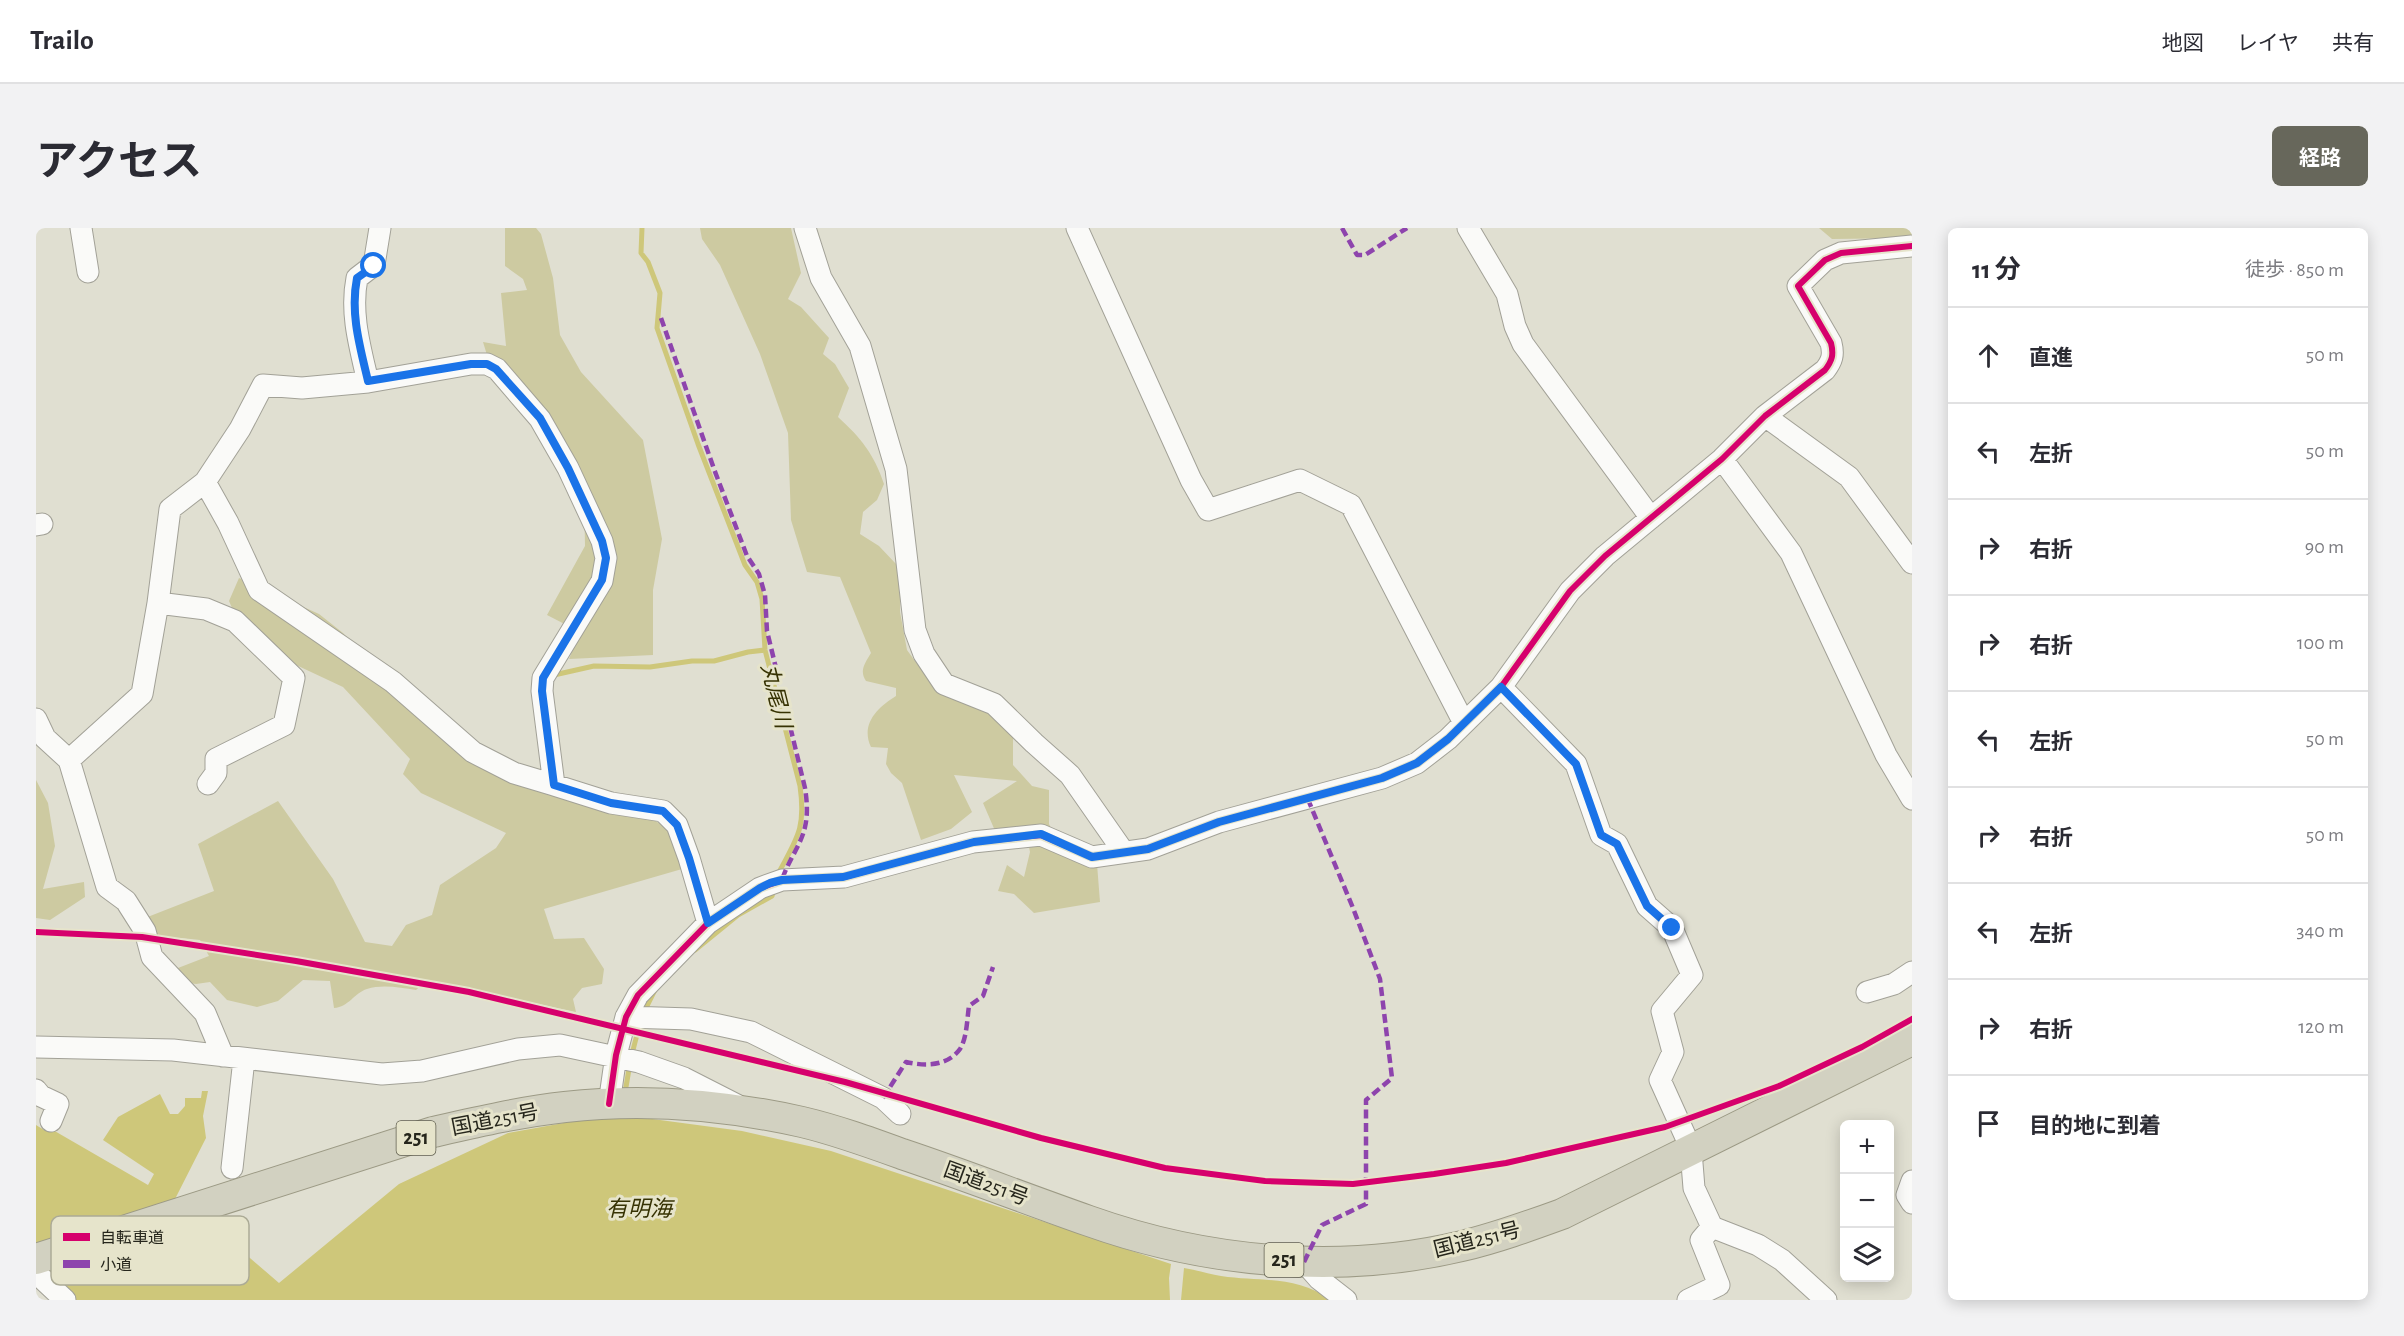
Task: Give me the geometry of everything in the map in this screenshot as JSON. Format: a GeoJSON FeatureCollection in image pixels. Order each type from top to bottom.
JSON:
{"type":"FeatureCollection","features":[{"type":"Feature","properties":{"kind":"highway","name":"国道251号"},"geometry":{"type":"LineString","coordinates":[[166,1216],[433,1132],[510,1115],[565,1107],[619,1104],[700,1107],[750,1112],[804,1122],[853,1136],[1091,1222],[1181,1247],[1242,1257],[1304,1262],[1360,1261],[1403,1257],[1460,1247],[1507,1234],[1562,1214],[1912,1040]]}},
{"type":"Feature","properties":{"kind":"highway","name":"国道251号"},"geometry":{"type":"LineString","coordinates":[[36,1259],[51,1254]]}},
{"type":"Feature","properties":{"kind":"street"},"geometry":{"type":"LineString","coordinates":[[81,228],[88,272]]}},
{"type":"Feature","properties":{"kind":"street"},"geometry":{"type":"LineString","coordinates":[[368,381],[357,331],[354,295],[357,278],[374,266],[380,228]]}},
{"type":"Feature","properties":{"kind":"street"},"geometry":{"type":"LineString","coordinates":[[805,228],[821,278],[860,346],[896,469],[915,630],[924,654],[944,684],[994,704],[1070,775],[1123,851]]}},
{"type":"Feature","properties":{"kind":"street"},"geometry":{"type":"LineString","coordinates":[[1077,228],[1191,480],[1208,510],[1300,480],[1351,505],[1464,723]]}},
{"type":"Feature","properties":{"kind":"street"},"geometry":{"type":"LineString","coordinates":[[1468,228],[1507,294],[1515,326],[1523,344],[1650,518]]}},
{"type":"Feature","properties":{"kind":"street"},"geometry":{"type":"LineString","coordinates":[[619,1104],[626,1058],[636,1017],[638,995],[708,923],[760,888],[774,882],[843,877],[974,842],[1041,834],[1092,857],[1148,849],[1219,822],[1382,778],[1417,763],[1448,739],[1501,687],[1570,591],[1605,556],[1722,459],[1765,416],[1825,370],[1832,361],[1831,343],[1798,286],[1825,260],[1841,253],[1912,246]]}},
{"type":"Feature","properties":{"kind":"street"},"geometry":{"type":"LineString","coordinates":[[69,760],[142,694],[158,603],[170,510],[205,482],[240,429],[263,385],[302,388],[368,381],[471,364],[487,364],[496,369],[540,418],[568,468],[598,531],[606,558],[602,580],[543,678],[542,691],[554,785]]}},
{"type":"Feature","properties":{"kind":"street"},"geometry":{"type":"LineString","coordinates":[[1765,416],[1849,477],[1912,563]]}},
{"type":"Feature","properties":{"kind":"street"},"geometry":{"type":"LineString","coordinates":[[1722,459],[1791,553],[1886,755],[1912,799]]}},
{"type":"Feature","properties":{"kind":"street"},"geometry":{"type":"LineString","coordinates":[[205,482],[228,523],[259,590],[393,682],[473,752],[514,773],[611,803],[663,811],[677,825],[708,923]]}},
{"type":"Feature","properties":{"kind":"street"},"geometry":{"type":"LineString","coordinates":[[158,603],[206,609],[235,621],[294,678],[284,725],[216,759],[216,773],[208,784]]}},
{"type":"Feature","properties":{"kind":"street"},"geometry":{"type":"LineString","coordinates":[[1501,687],[1576,764],[1601,835],[1617,844],[1647,906],[1672,928],[1692,975],[1662,1011],[1673,1052],[1660,1080],[1691,1151],[1694,1188],[1712,1227],[1766,1250],[1782,1260],[1826,1300]]}},
{"type":"Feature","properties":{"kind":"street"},"geometry":{"type":"LineString","coordinates":[[36,719],[45,738],[69,760],[107,887],[126,901],[146,931],[152,957],[205,1013],[223,1056]]}},
{"type":"Feature","properties":{"kind":"street"},"geometry":{"type":"LineString","coordinates":[[1867,992],[1894,984],[1912,972]]}},
{"type":"Feature","properties":{"kind":"street"},"geometry":{"type":"LineString","coordinates":[[636,1017],[691,1019],[751,1032],[883,1098],[900,1114]]}},
{"type":"Feature","properties":{"kind":"street"},"geometry":{"type":"LineString","coordinates":[[36,1047],[174,1050],[382,1074],[422,1071],[518,1049],[560,1045],[626,1058],[684,1078],[750,1112]]}},
{"type":"Feature","properties":{"kind":"street"},"geometry":{"type":"LineString","coordinates":[[232,1168],[244,1059]]}},
{"type":"Feature","properties":{"kind":"street"},"geometry":{"type":"LineString","coordinates":[[36,1089],[41,1096],[58,1104],[51,1121]]}},
{"type":"Feature","properties":{"kind":"street"},"geometry":{"type":"LineString","coordinates":[[1912,1181],[1907,1195],[1912,1203]]}},
{"type":"Feature","properties":{"kind":"street"},"geometry":{"type":"LineString","coordinates":[[1689,1300],[1719,1285],[1701,1240],[1712,1227]]}},
{"type":"Feature","properties":{"kind":"street"},"geometry":{"type":"LineString","coordinates":[[1304,1262],[1319,1280],[1346,1300]]}},
{"type":"Feature","properties":{"kind":"street"},"geometry":{"type":"LineString","coordinates":[[36,1273],[65,1300]]}},
{"type":"Feature","properties":{"kind":"shaded area"},"geometry":{"type":"Polygon","coordinates":[[[505,228],[536,228],[541,234],[553,278],[560,335],[581,372],[643,440],[662,539],[653,590],[653,655],[569,659],[580,632],[547,615],[585,546],[584,492],[487,355],[483,342],[506,346],[501,293],[527,290],[523,279],[505,266],[505,228]]]}},
{"type":"Feature","properties":{"kind":"shaded area"},"geometry":{"type":"Polygon","coordinates":[[[700,228],[791,228],[801,273],[788,299],[801,307],[829,338],[823,354],[835,364],[849,388],[838,417],[866,447],[884,484],[877,500],[863,512],[860,534],[879,546],[896,564],[900,579],[900,612],[907,650],[936,690],[993,712],[1013,737],[1013,765],[1032,786],[1049,790],[1049,824],[1063,852],[1097,864],[1100,902],[1034,913],[1014,894],[998,891],[1007,865],[1024,877],[1030,852],[1025,827],[996,833],[983,803],[1017,781],[954,775],[972,812],[951,829],[921,840],[902,783],[891,773],[886,764],[888,748],[871,747],[868,739],[869,724],[877,711],[896,696],[896,688],[866,681],[863,674],[864,667],[871,653],[840,577],[807,572],[791,520],[788,433],[760,354],[720,265],[702,239],[700,228]]]}},
{"type":"Feature","properties":{"kind":"shaded area"},"geometry":{"type":"Polygon","coordinates":[[[1819,228],[1912,228],[1912,238],[1832,239],[1819,228]]]}},
{"type":"Feature","properties":{"kind":"shaded area"},"geometry":{"type":"Polygon","coordinates":[[[239,578],[319,614],[343,633],[389,685],[469,759],[650,817],[667,829],[682,869],[544,909],[554,939],[584,938],[604,969],[602,984],[582,988],[573,999],[576,1012],[427,980],[416,990],[398,987],[367,989],[344,1005],[334,1008],[330,981],[303,980],[278,1001],[257,1007],[227,1000],[210,982],[196,984],[183,982],[178,968],[209,956],[200,940],[181,938],[152,945],[145,918],[214,891],[198,844],[278,801],[333,879],[365,942],[392,946],[406,925],[432,915],[440,885],[496,848],[506,833],[421,793],[403,774],[410,759],[343,687],[247,642],[229,601],[239,578]]]}},
{"type":"Feature","properties":{"kind":"shaded area"},"geometry":{"type":"Polygon","coordinates":[[[36,780],[48,803],[55,846],[43,889],[84,882],[85,897],[50,920],[36,918],[36,780]]]}},
{"type":"Feature","properties":{"kind":"water","name":"有明海"},"geometry":{"type":"Polygon","coordinates":[[[202,1091],[208,1091],[203,1116],[206,1138],[174,1201],[180,1216],[51,1216],[51,1272],[36,1253],[36,1125],[44,1130],[46,1126],[148,1185],[154,1174],[103,1140],[118,1117],[160,1094],[170,1114],[178,1114],[185,1106],[185,1098],[201,1098],[202,1091]]]}},
{"type":"Feature","properties":{"kind":"water","name":"有明海"},"geometry":{"type":"Polygon","coordinates":[[[645,1118],[742,1131],[831,1151],[1171,1264],[1170,1300],[74,1300],[62,1285],[249,1285],[249,1257],[279,1283],[399,1184],[508,1133],[586,1119],[645,1118]]]}},
{"type":"Feature","properties":{"kind":"water"},"geometry":{"type":"Polygon","coordinates":[[[1184,1268],[1221,1276],[1291,1283],[1318,1292],[1331,1300],[1181,1300],[1184,1268]]]}},
{"type":"Feature","properties":{"kind":"waterway","name":"丸尾川"},"geometry":{"type":"LineString","coordinates":[[642,228],[641,253],[648,262],[660,293],[657,328],[698,444],[745,565],[757,582],[762,599],[765,650],[802,801],[798,833],[778,874]]}},
{"type":"Feature","properties":{"kind":"waterway"},"geometry":{"type":"LineString","coordinates":[[554,675],[594,666],[650,667],[692,661],[714,661],[765,650]]}},
{"type":"Feature","properties":{"kind":"waterway","name":"丸尾川"},"geometry":{"type":"LineString","coordinates":[[695,950],[738,915],[772,896],[774,889]]}},
{"type":"Feature","properties":{"kind":"waterway","name":"丸尾川"},"geometry":{"type":"LineString","coordinates":[[643,1014],[655,990]]}},
{"type":"Feature","properties":{"kind":"waterway","name":"丸尾川"},"geometry":{"type":"LineString","coordinates":[[632,1054],[640,1023]]}},
{"type":"Feature","properties":{"kind":"waterway","name":"丸尾川"},"geometry":{"type":"LineString","coordinates":[[625,1093],[630,1063]]}},
{"type":"Feature","properties":{"kind":"marked path"},"geometry":{"type":"LineString","coordinates":[[1342,228],[1357,255],[1365,255],[1407,228]]}},
{"type":"Feature","properties":{"kind":"marked path"},"geometry":{"type":"LineString","coordinates":[[661,318],[714,469],[747,556],[759,574],[765,595],[767,631],[807,803],[803,834],[782,880]]}},
{"type":"Feature","properties":{"kind":"marked path"},"geometry":{"type":"LineString","coordinates":[[1304,1262],[1322,1225],[1366,1204],[1366,1100],[1392,1078],[1380,979],[1307,797]]}},
{"type":"Feature","properties":{"kind":"marked path"},"geometry":{"type":"LineString","coordinates":[[883,1098],[906,1062],[935,1064],[955,1055],[962,1045],[969,1006],[983,996],[993,967]]}},
{"type":"Feature","properties":{"kind":"cycle path"},"geometry":{"type":"LineString","coordinates":[[609,1104],[616,1055],[626,1017],[638,995],[708,923],[760,888],[782,880],[844,877],[973,842],[1041,835],[1092,857],[1148,849],[1219,822],[1382,778],[1417,763],[1448,739],[1501,687],[1570,591],[1605,556],[1722,459],[1765,416],[1825,370],[1832,358],[1831,343],[1798,286],[1825,260],[1841,253],[1912,246]]}},
{"type":"Feature","properties":{"kind":"cycle path"},"geometry":{"type":"LineString","coordinates":[[36,932],[142,937],[296,961],[469,992],[845,1082],[1041,1138],[1165,1168],[1265,1181],[1353,1184],[1434,1174],[1506,1163],[1665,1127],[1779,1086],[1862,1047],[1912,1019]]}},
{"type":"Feature","properties":{"kind":"route"},"geometry":{"type":"LineString","coordinates":[[374,266],[357,278],[354,295],[357,331],[368,381],[471,364],[487,364],[496,369],[540,418],[568,468],[602,541],[606,558],[602,580],[543,678],[542,691],[554,785],[611,803],[663,811],[677,825],[708,923],[770,883],[782,880],[843,877],[974,842],[1041,834],[1092,857],[1148,849],[1219,822],[1382,778],[1417,763],[1448,739],[1501,687],[1576,764],[1601,835],[1617,844],[1647,906],[1672,928]]}}]}
